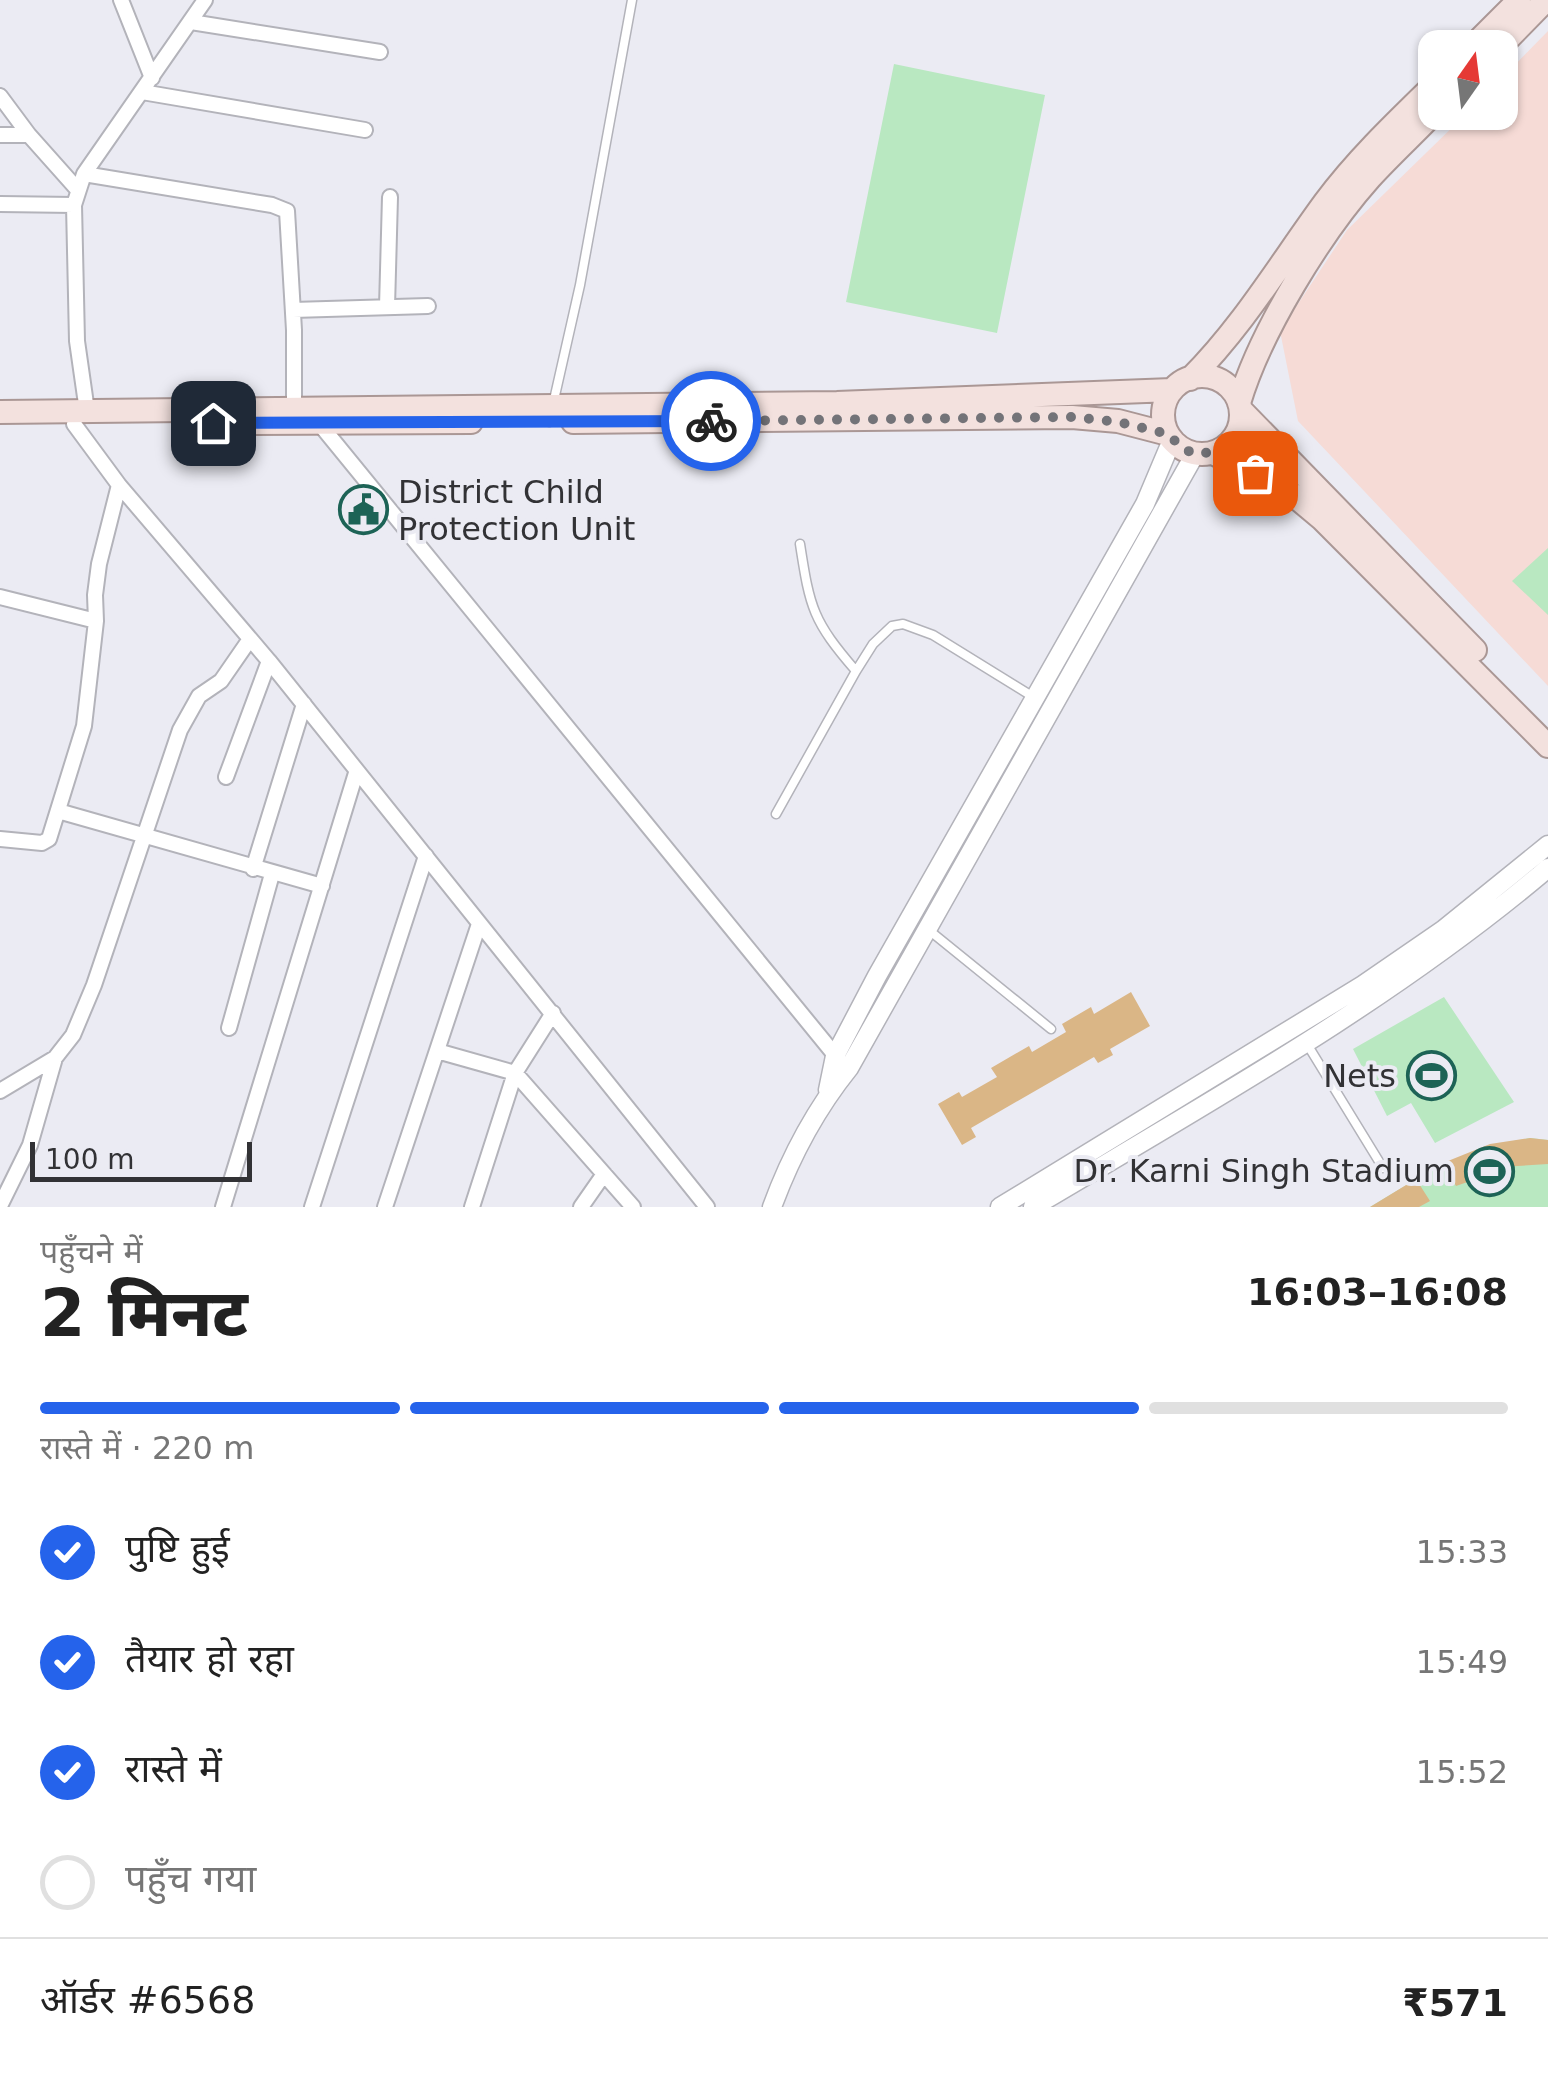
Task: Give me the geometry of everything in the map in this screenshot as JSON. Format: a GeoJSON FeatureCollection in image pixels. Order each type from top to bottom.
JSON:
{"type":"FeatureCollection","features":[{"type":"Feature","properties":{"kind":"main road"},"geometry":{"type":"LineString","coordinates":[[1490,30],[1519,0]]}},
{"type":"Feature","properties":{"kind":"main road"},"geometry":{"type":"LineString","coordinates":[[1517,30],[1546,0]]}},
{"type":"Feature","properties":{"kind":"main road"},"geometry":{"type":"LineString","coordinates":[[1170,437],[1163,416],[1181,384],[1213,356],[1328,199],[1418,101]]}},
{"type":"Feature","properties":{"kind":"main road"},"geometry":{"type":"LineString","coordinates":[[1204,453],[1234,438],[1259,348],[1328,232],[1370,179],[1418,130]]}},
{"type":"Feature","properties":{"kind":"main road"},"geometry":{"type":"LineString","coordinates":[[0,412],[318,422],[873,402],[1214,379],[1233,392],[1240,406],[1548,724]]}},
{"type":"Feature","properties":{"kind":"main road"},"geometry":{"type":"LineString","coordinates":[[0,424],[294,406],[551,414],[1072,417],[1118,422],[1170,437],[1292,494],[1322,519],[1548,746]]}},
{"type":"Feature","properties":{"kind":"street"},"geometry":{"type":"LineString","coordinates":[[121,0],[152,78]]}},
{"type":"Feature","properties":{"kind":"street"},"geometry":{"type":"LineString","coordinates":[[204,0],[84,174],[76,198],[80,417],[119,484],[304,704],[707,1207]]}},
{"type":"Feature","properties":{"kind":"street"},"geometry":{"type":"LineString","coordinates":[[191,22],[380,52]]}},
{"type":"Feature","properties":{"kind":"street"},"geometry":{"type":"LineString","coordinates":[[142,92],[365,130]]}},
{"type":"Feature","properties":{"kind":"street"},"geometry":{"type":"LineString","coordinates":[[0,96],[76,198]]}},
{"type":"Feature","properties":{"kind":"street"},"geometry":{"type":"LineString","coordinates":[[0,135],[29,135]]}},
{"type":"Feature","properties":{"kind":"street"},"geometry":{"type":"LineString","coordinates":[[84,174],[282,207],[289,219],[294,406]]}},
{"type":"Feature","properties":{"kind":"street"},"geometry":{"type":"LineString","coordinates":[[387,307],[390,197]]}},
{"type":"Feature","properties":{"kind":"street"},"geometry":{"type":"LineString","coordinates":[[0,204],[76,198]]}},
{"type":"Feature","properties":{"kind":"street"},"geometry":{"type":"LineString","coordinates":[[293,310],[428,306]]}},
{"type":"Feature","properties":{"kind":"street"},"geometry":{"type":"LineString","coordinates":[[318,422],[842,1062]]}},
{"type":"Feature","properties":{"kind":"street"},"geometry":{"type":"LineString","coordinates":[[772,1207],[842,1062],[885,961],[1144,504],[1170,437]]}},
{"type":"Feature","properties":{"kind":"street"},"geometry":{"type":"LineString","coordinates":[[842,1062],[926,928],[1204,453]]}},
{"type":"Feature","properties":{"kind":"street"},"geometry":{"type":"LineString","coordinates":[[0,839],[42,843],[49,839],[84,726],[99,564],[119,484]]}},
{"type":"Feature","properties":{"kind":"street"},"geometry":{"type":"LineString","coordinates":[[0,597],[96,621]]}},
{"type":"Feature","properties":{"kind":"street"},"geometry":{"type":"LineString","coordinates":[[0,1091],[55,1058],[73,1035],[189,710],[199,696],[221,681],[250,638]]}},
{"type":"Feature","properties":{"kind":"street"},"geometry":{"type":"LineString","coordinates":[[226,776],[269,661]]}},
{"type":"Feature","properties":{"kind":"street"},"geometry":{"type":"LineString","coordinates":[[253,868],[304,704]]}},
{"type":"Feature","properties":{"kind":"street"},"geometry":{"type":"LineString","coordinates":[[223,1207],[356,773]]}},
{"type":"Feature","properties":{"kind":"street"},"geometry":{"type":"LineString","coordinates":[[58,811],[322,886]]}},
{"type":"Feature","properties":{"kind":"street"},"geometry":{"type":"LineString","coordinates":[[1033,1207],[1301,1035],[1443,930],[1548,845]]}},
{"type":"Feature","properties":{"kind":"street"},"geometry":{"type":"LineString","coordinates":[[317,1206],[426,856]]}},
{"type":"Feature","properties":{"kind":"street"},"geometry":{"type":"LineString","coordinates":[[1000,1207],[1434,958],[1548,868]]}},
{"type":"Feature","properties":{"kind":"street"},"geometry":{"type":"LineString","coordinates":[[229,1028],[272,874]]}},
{"type":"Feature","properties":{"kind":"street"},"geometry":{"type":"LineString","coordinates":[[385,1207],[479,924]]}},
{"type":"Feature","properties":{"kind":"street"},"geometry":{"type":"LineString","coordinates":[[472,1207],[515,1073],[553,1013]]}},
{"type":"Feature","properties":{"kind":"street"},"geometry":{"type":"LineString","coordinates":[[437,1050],[515,1073],[632,1207]]}},
{"type":"Feature","properties":{"kind":"street"},"geometry":{"type":"LineString","coordinates":[[0,1206],[30,1145],[55,1058]]}},
{"type":"Feature","properties":{"kind":"street"},"geometry":{"type":"LineString","coordinates":[[581,1207],[604,1174]]}},
{"type":"Feature","properties":{"kind":"street"},"geometry":{"type":"LineString","coordinates":[[684,1207],[694,1191]]}},
{"type":"Feature","properties":{"kind":"lane"},"geometry":{"type":"LineString","coordinates":[[551,414],[580,285],[632,0]]}},
{"type":"Feature","properties":{"kind":"lane"},"geometry":{"type":"LineString","coordinates":[[800,544],[813,612],[823,633],[856,671]]}},
{"type":"Feature","properties":{"kind":"lane"},"geometry":{"type":"LineString","coordinates":[[776,814],[856,671],[881,634],[892,626],[903,624],[934,635],[1035,698]]}},
{"type":"Feature","properties":{"kind":"lane"},"geometry":{"type":"LineString","coordinates":[[926,928],[1051,1029]]}},
{"type":"Feature","properties":{"kind":"lane"},"geometry":{"type":"LineString","coordinates":[[1301,1035],[1383,1168]]}},
{"type":"Feature","properties":{"kind":"shaded area"},"geometry":{"type":"Polygon","coordinates":[[[1548,31],[1548,686],[1298,421],[1280,331],[1347,230],[1450,130],[1518,130],[1518,62],[1548,31]]]}},
{"type":"Feature","properties":{"kind":"green space"},"geometry":{"type":"Polygon","coordinates":[[[894,64],[1045,95],[997,333],[846,302],[894,64]]]}},
{"type":"Feature","properties":{"kind":"green space"},"geometry":{"type":"Polygon","coordinates":[[[1548,548],[1548,615],[1512,581],[1548,548]]]}},
{"type":"Feature","properties":{"kind":"green space","name":"Nets"},"geometry":{"type":"Polygon","coordinates":[[[1444,997],[1514,1102],[1435,1143],[1411,1103],[1387,1116],[1353,1049],[1444,997]]]}},
{"type":"Feature","properties":{"kind":"green space","name":"Dr. Karni Singh Stadium"},"geometry":{"type":"Polygon","coordinates":[[[1530,1138],[1548,1140],[1548,1207],[1370,1207],[1465,1155],[1530,1138]]]}},
{"type":"Feature","properties":{"kind":"building"},"geometry":{"type":"Polygon","coordinates":[[[1131,992],[1150,1026],[1110,1049],[1113,1055],[1098,1063],[1094,1057],[971,1128],[976,1137],[962,1145],[938,1104],[959,1092],[962,1097],[997,1077],[991,1068],[1029,1046],[1032,1052],[1066,1032],[1062,1024],[1091,1007],[1094,1014],[1131,992]]]}},
{"type":"Feature","properties":{"kind":"building"},"geometry":{"type":"Polygon","coordinates":[[[1530,1138],[1548,1140],[1548,1164],[1501,1167],[1502,1170],[1456,1186],[1443,1163],[1490,1144],[1530,1138]]]}},
{"type":"Feature","properties":{"kind":"building"},"geometry":{"type":"Polygon","coordinates":[[[1416,1179],[1430,1201],[1419,1207],[1370,1207],[1416,1179]]]}},
{"type":"Feature","properties":{"kind":"way so far"},"geometry":{"type":"LineString","coordinates":[[711,421],[1072,417],[1118,422],[1168,434],[1195,454],[1213,452],[1255,473]]}},
{"type":"Feature","properties":{"kind":"place","name":"District Child Protection Unit"},"geometry":{"type":"Point","coordinates":[363,510]}},
{"type":"Feature","properties":{"kind":"place","name":"Nets"},"geometry":{"type":"Point","coordinates":[1431,1076]}},
{"type":"Feature","properties":{"kind":"place","name":"Dr. Karni Singh Stadium"},"geometry":{"type":"Point","coordinates":[1489,1171]}},
{"type":"Feature","properties":{"kind":"route"},"geometry":{"type":"LineString","coordinates":[[213,423],[711,421]]}}]}
